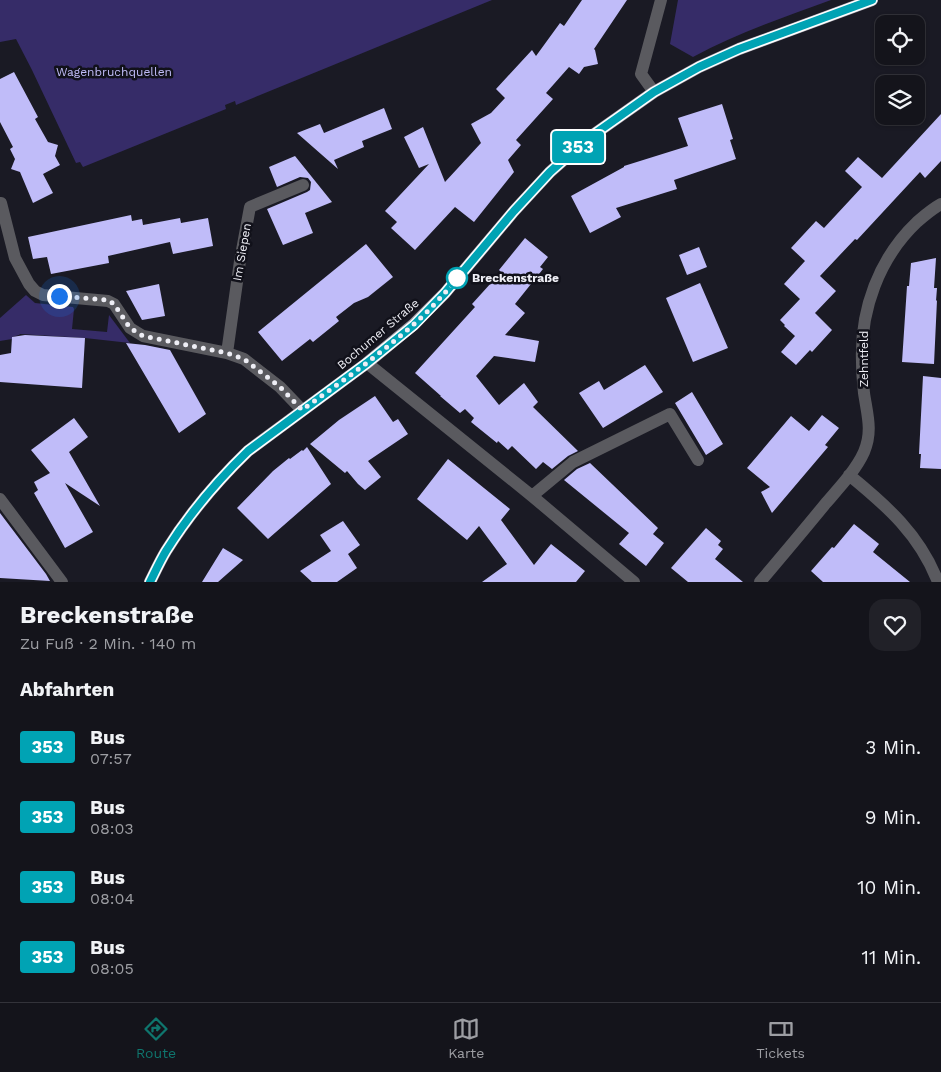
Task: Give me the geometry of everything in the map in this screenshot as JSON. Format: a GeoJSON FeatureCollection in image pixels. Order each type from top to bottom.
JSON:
{"type":"FeatureCollection","features":[{"type":"Feature","properties":{"kind":"main road","name":"Bochumer Straße"},"geometry":{"type":"LineString","coordinates":[[150,582],[165,552],[181,528],[233,465],[248,451],[367,363],[414,325],[445,293],[514,211],[550,172],[586,140],[654,92],[699,67],[739,49],[872,0]]}},
{"type":"Feature","properties":{"kind":"street"},"geometry":{"type":"LineString","coordinates":[[654,92],[642,74],[661,0]]}},
{"type":"Feature","properties":{"kind":"street","name":"Im Siepen"},"geometry":{"type":"LineString","coordinates":[[227,353],[250,207],[303,185]]}},
{"type":"Feature","properties":{"kind":"street"},"geometry":{"type":"LineString","coordinates":[[1,203],[15,258],[29,284],[35,291],[43,294],[108,300],[114,304],[130,328],[143,336],[227,353],[244,359],[280,387],[302,410]]}},
{"type":"Feature","properties":{"kind":"street","name":"Zehntfeld"},"geometry":{"type":"LineString","coordinates":[[760,582],[850,475],[864,452],[870,433],[864,392],[863,330],[870,299],[878,277],[890,255],[908,231],[931,209],[941,204]]}},
{"type":"Feature","properties":{"kind":"street"},"geometry":{"type":"LineString","coordinates":[[367,363],[532,496],[634,582]]}},
{"type":"Feature","properties":{"kind":"street"},"geometry":{"type":"LineString","coordinates":[[532,496],[573,462],[670,414],[698,460]]}},
{"type":"Feature","properties":{"kind":"street"},"geometry":{"type":"LineString","coordinates":[[850,475],[884,504],[912,535],[925,554],[938,582]]}},
{"type":"Feature","properties":{"kind":"street"},"geometry":{"type":"LineString","coordinates":[[0,499],[62,582]]}},
{"type":"Feature","properties":{"kind":"green space","name":"Wagenbruchquellen"},"geometry":{"type":"Polygon","coordinates":[[[0,0],[492,0],[236,105],[235,101],[225,105],[226,109],[83,167],[80,162],[76,163],[16,39],[0,42],[0,0]]]}},
{"type":"Feature","properties":{"kind":"green space"},"geometry":{"type":"Polygon","coordinates":[[[678,0],[831,0],[744,33],[693,57],[670,44],[678,0]]]}},
{"type":"Feature","properties":{"kind":"green space"},"geometry":{"type":"Polygon","coordinates":[[[26,295],[35,303],[73,307],[72,329],[107,332],[109,315],[130,343],[20,334],[12,337],[12,339],[0,341],[0,318],[26,295]]]}},
{"type":"Feature","properties":{"kind":"building"},"geometry":{"type":"Polygon","coordinates":[[[582,0],[627,0],[594,49],[598,64],[584,67],[579,74],[569,67],[546,93],[553,99],[516,140],[521,145],[508,160],[514,172],[474,222],[455,207],[415,250],[391,228],[397,222],[385,211],[429,164],[419,168],[404,137],[423,127],[445,182],[481,143],[471,124],[491,113],[505,98],[496,89],[532,50],[536,56],[560,23],[564,26],[582,0]]]}},
{"type":"Feature","properties":{"kind":"building"},"geometry":{"type":"Polygon","coordinates":[[[14,72],[38,117],[35,119],[48,142],[58,145],[55,156],[60,165],[43,174],[53,193],[33,203],[20,172],[11,169],[15,159],[10,149],[13,147],[0,122],[0,79],[14,72]]]}},
{"type":"Feature","properties":{"kind":"building"},"geometry":{"type":"Polygon","coordinates":[[[722,104],[733,139],[730,140],[736,159],[674,180],[677,189],[616,208],[621,217],[590,233],[571,196],[624,166],[688,146],[678,118],[722,104]]]}},
{"type":"Feature","properties":{"kind":"building"},"geometry":{"type":"Polygon","coordinates":[[[384,108],[392,129],[362,141],[364,147],[334,160],[338,169],[297,133],[320,124],[324,133],[384,108]]]}},
{"type":"Feature","properties":{"kind":"building"},"geometry":{"type":"Polygon","coordinates":[[[941,114],[941,161],[925,178],[920,172],[857,240],[855,239],[820,276],[836,291],[815,313],[832,330],[812,352],[810,350],[796,365],[781,352],[795,336],[780,320],[800,299],[784,284],[805,261],[791,248],[816,221],[824,228],[862,187],[845,171],[858,157],[882,178],[941,114]]]}},
{"type":"Feature","properties":{"kind":"building"},"geometry":{"type":"Polygon","coordinates":[[[295,156],[332,202],[305,213],[313,233],[283,245],[267,209],[307,192],[310,190],[311,182],[308,178],[300,177],[277,187],[269,167],[295,156]]]}},
{"type":"Feature","properties":{"kind":"building"},"geometry":{"type":"Polygon","coordinates":[[[131,215],[132,221],[142,219],[143,225],[180,218],[181,223],[208,218],[213,246],[173,254],[170,242],[108,256],[109,263],[51,274],[47,257],[33,259],[28,237],[131,215]]]}},
{"type":"Feature","properties":{"kind":"building"},"geometry":{"type":"Polygon","coordinates":[[[525,238],[548,257],[540,267],[543,269],[515,304],[525,313],[505,335],[539,341],[535,362],[494,356],[476,376],[499,405],[524,383],[538,402],[533,407],[578,451],[568,456],[552,469],[543,462],[536,469],[512,446],[508,450],[498,441],[497,443],[471,422],[474,418],[465,409],[460,413],[415,373],[475,307],[472,304],[501,272],[499,270],[525,238]]]}},
{"type":"Feature","properties":{"kind":"building"},"geometry":{"type":"Polygon","coordinates":[[[366,244],[393,277],[368,297],[354,303],[336,317],[339,321],[313,342],[310,339],[282,361],[258,332],[366,244]]]}},
{"type":"Feature","properties":{"kind":"building"},"geometry":{"type":"Polygon","coordinates":[[[699,247],[707,267],[687,275],[679,255],[699,247]]]}},
{"type":"Feature","properties":{"kind":"building"},"geometry":{"type":"Polygon","coordinates":[[[936,258],[934,288],[937,288],[937,300],[934,364],[902,362],[907,286],[909,286],[911,263],[936,258]]]}},
{"type":"Feature","properties":{"kind":"building"},"geometry":{"type":"Polygon","coordinates":[[[700,283],[728,348],[693,362],[666,298],[700,283]]]}},
{"type":"Feature","properties":{"kind":"building"},"geometry":{"type":"Polygon","coordinates":[[[159,284],[165,316],[142,320],[126,291],[159,284]]]}},
{"type":"Feature","properties":{"kind":"building"},"geometry":{"type":"Polygon","coordinates":[[[25,335],[85,338],[82,388],[0,382],[0,355],[11,353],[12,337],[25,335]]]}},
{"type":"Feature","properties":{"kind":"building"},"geometry":{"type":"Polygon","coordinates":[[[126,343],[170,350],[206,414],[179,433],[126,343]]]}},
{"type":"Feature","properties":{"kind":"building"},"geometry":{"type":"Polygon","coordinates":[[[645,365],[663,392],[603,428],[579,393],[599,381],[604,390],[645,365]]]}},
{"type":"Feature","properties":{"kind":"building"},"geometry":{"type":"Polygon","coordinates":[[[923,376],[941,378],[941,469],[920,468],[923,376]]]}},
{"type":"Feature","properties":{"kind":"building"},"geometry":{"type":"Polygon","coordinates":[[[692,392],[723,444],[706,455],[675,403],[692,392]]]}},
{"type":"Feature","properties":{"kind":"building"},"geometry":{"type":"Polygon","coordinates":[[[375,396],[393,422],[398,419],[408,434],[368,461],[381,477],[365,490],[347,471],[345,473],[310,444],[339,420],[375,396]]]}},
{"type":"Feature","properties":{"kind":"building"},"geometry":{"type":"Polygon","coordinates":[[[822,415],[839,428],[825,445],[828,447],[772,513],[761,492],[770,487],[747,468],[791,416],[809,431],[822,415]]]}},
{"type":"Feature","properties":{"kind":"building"},"geometry":{"type":"Polygon","coordinates":[[[74,418],[88,437],[69,452],[100,506],[65,483],[93,532],[65,548],[34,493],[38,490],[34,482],[50,473],[31,450],[74,418]]]}},
{"type":"Feature","properties":{"kind":"building"},"geometry":{"type":"Polygon","coordinates":[[[307,447],[331,484],[268,539],[237,508],[273,471],[307,447]]]}},
{"type":"Feature","properties":{"kind":"building"},"geometry":{"type":"Polygon","coordinates":[[[448,459],[510,509],[501,520],[534,565],[551,544],[585,571],[576,582],[482,582],[507,564],[479,526],[467,540],[417,499],[448,459]]]}},
{"type":"Feature","properties":{"kind":"building"},"geometry":{"type":"Polygon","coordinates":[[[590,463],[658,528],[653,534],[664,543],[646,566],[619,544],[629,533],[564,480],[577,469],[590,463]]]}},
{"type":"Feature","properties":{"kind":"building"},"geometry":{"type":"Polygon","coordinates":[[[0,513],[46,574],[50,581],[0,578],[0,513]]]}},
{"type":"Feature","properties":{"kind":"building"},"geometry":{"type":"Polygon","coordinates":[[[343,521],[360,545],[348,554],[357,568],[337,582],[312,582],[300,571],[331,551],[320,535],[343,521]]]}},
{"type":"Feature","properties":{"kind":"building"},"geometry":{"type":"Polygon","coordinates":[[[854,524],[879,544],[873,552],[910,582],[823,582],[811,571],[854,524]]]}},
{"type":"Feature","properties":{"kind":"building"},"geometry":{"type":"Polygon","coordinates":[[[706,528],[721,541],[718,545],[723,549],[715,559],[743,582],[688,582],[671,568],[706,528]]]}},
{"type":"Feature","properties":{"kind":"building"},"geometry":{"type":"Polygon","coordinates":[[[223,548],[243,560],[218,582],[202,582],[223,548]]]}},
{"type":"Feature","properties":{"kind":"bus line","name":"353"},"geometry":{"type":"LineString","coordinates":[[150,582],[165,552],[181,528],[233,465],[248,451],[367,363],[414,325],[445,293],[514,211],[550,172],[586,140],[654,92],[699,67],[739,49],[872,0]]}},
{"type":"Feature","properties":{"kind":"place","name":"Breckenstraße"},"geometry":{"type":"Point","coordinates":[457,278]}},
{"type":"Feature","properties":{"kind":"route"},"geometry":{"type":"LineString","coordinates":[[59,296],[108,300],[114,304],[130,328],[143,336],[227,353],[244,359],[280,387],[302,410],[367,363],[414,325],[461,274],[457,278]]}}]}
